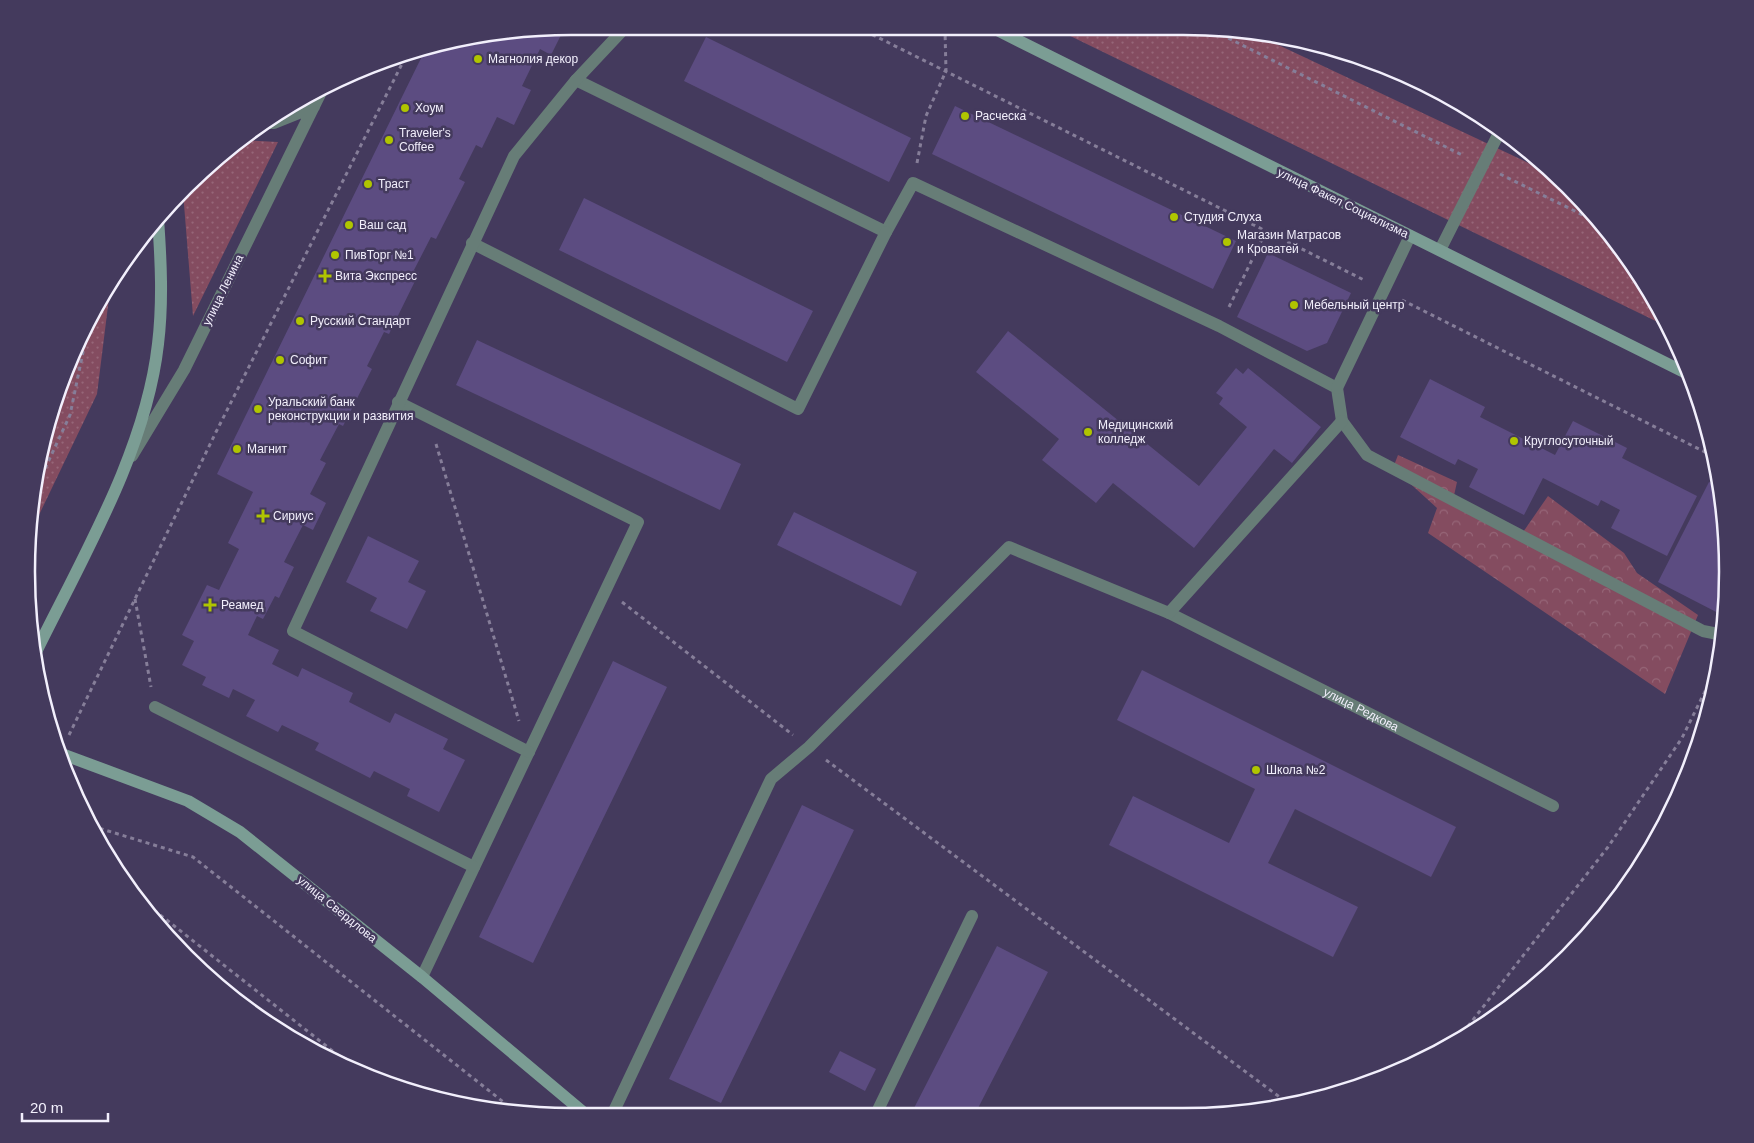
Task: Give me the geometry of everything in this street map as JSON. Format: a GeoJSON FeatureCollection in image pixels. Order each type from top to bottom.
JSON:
{"type":"FeatureCollection","features":[{"type":"Feature","properties":{"kind":"main road","name":"улица Факел Социализма"},"geometry":{"type":"LineString","coordinates":[[1007,35],[1679,370]]}},
{"type":"Feature","properties":{"kind":"main road","name":"улица Ленина"},"geometry":{"type":"LineString","coordinates":[[40,643],[125,469],[145,405],[158,346],[162,285],[159,229]]}},
{"type":"Feature","properties":{"kind":"main road","name":"улица Свердлова"},"geometry":{"type":"LineString","coordinates":[[65,748],[188,801],[240,832],[422,977],[578,1108]]}},
{"type":"Feature","properties":{"kind":"street"},"geometry":{"type":"LineString","coordinates":[[529,752],[293,631],[514,156],[576,80],[618,35]]}},
{"type":"Feature","properties":{"kind":"street"},"geometry":{"type":"LineString","coordinates":[[576,80],[886,232]]}},
{"type":"Feature","properties":{"kind":"street","name":"улица Ленина"},"geometry":{"type":"LineString","coordinates":[[125,469],[184,370],[318,99]]}},
{"type":"Feature","properties":{"kind":"street"},"geometry":{"type":"LineString","coordinates":[[281,120],[314,107]]}},
{"type":"Feature","properties":{"kind":"street"},"geometry":{"type":"LineString","coordinates":[[1440,250],[1496,136]]}},
{"type":"Feature","properties":{"kind":"street"},"geometry":{"type":"LineString","coordinates":[[472,243],[798,409],[886,232],[913,183],[1219,326],[1337,388]]}},
{"type":"Feature","properties":{"kind":"street"},"geometry":{"type":"LineString","coordinates":[[1410,236],[1337,388],[1342,421],[1367,455],[1703,631],[1715,633]]}},
{"type":"Feature","properties":{"kind":"street"},"geometry":{"type":"LineString","coordinates":[[398,402],[638,522],[422,977]]}},
{"type":"Feature","properties":{"kind":"street"},"geometry":{"type":"LineString","coordinates":[[1169,613],[1342,421]]}},
{"type":"Feature","properties":{"kind":"street","name":"улица Редкова"},"geometry":{"type":"LineString","coordinates":[[808,746],[1009,547],[1169,613],[1553,806]]}},
{"type":"Feature","properties":{"kind":"street"},"geometry":{"type":"LineString","coordinates":[[155,707],[474,867]]}},
{"type":"Feature","properties":{"kind":"street"},"geometry":{"type":"LineString","coordinates":[[615,1108],[771,779],[808,746]]}},
{"type":"Feature","properties":{"kind":"street"},"geometry":{"type":"LineString","coordinates":[[879,1108],[972,916]]}},
{"type":"Feature","properties":{"kind":"path"},"geometry":{"type":"LineString","coordinates":[[873,35],[1706,452]]}},
{"type":"Feature","properties":{"kind":"path"},"geometry":{"type":"LineString","coordinates":[[913,183],[926,116],[946,71],[945,35]]}},
{"type":"Feature","properties":{"kind":"path"},"geometry":{"type":"LineString","coordinates":[[1226,37],[1584,216]]}},
{"type":"Feature","properties":{"kind":"path"},"geometry":{"type":"LineString","coordinates":[[64,747],[216,432],[403,62]]}},
{"type":"Feature","properties":{"kind":"path"},"geometry":{"type":"LineString","coordinates":[[1219,326],[1266,231]]}},
{"type":"Feature","properties":{"kind":"path"},"geometry":{"type":"LineString","coordinates":[[45,469],[70,414],[84,348]]}},
{"type":"Feature","properties":{"kind":"path"},"geometry":{"type":"LineString","coordinates":[[428,417],[529,752]]}},
{"type":"Feature","properties":{"kind":"path"},"geometry":{"type":"LineString","coordinates":[[606,590],[808,746],[1282,1099]]}},
{"type":"Feature","properties":{"kind":"path"},"geometry":{"type":"LineString","coordinates":[[135,599],[155,707]]}},
{"type":"Feature","properties":{"kind":"path"},"geometry":{"type":"LineString","coordinates":[[1469,1025],[1608,847],[1682,738],[1706,690]]}},
{"type":"Feature","properties":{"kind":"path"},"geometry":{"type":"LineString","coordinates":[[101,829],[192,857],[505,1103]]}},
{"type":"Feature","properties":{"kind":"path"},"geometry":{"type":"LineString","coordinates":[[157,912],[337,1054]]}},
{"type":"Feature","properties":{"kind":"green space"},"geometry":{"type":"Polygon","coordinates":[[[1068,35],[1218,36],[1275,43],[1532,165],[1562,192],[1608,245],[1629,273],[1657,322],[1068,35]]]}},
{"type":"Feature","properties":{"kind":"green space"},"geometry":{"type":"Polygon","coordinates":[[[252,141],[278,142],[193,316],[184,201],[218,168],[252,141]]]}},
{"type":"Feature","properties":{"kind":"green space"},"geometry":{"type":"Polygon","coordinates":[[[109,300],[97,394],[38,517],[45,467],[63,399],[90,334],[109,300]]]}},
{"type":"Feature","properties":{"kind":"green space"},"geometry":{"type":"Polygon","coordinates":[[[1398,455],[1457,482],[1453,500],[1521,535],[1548,496],[1624,553],[1637,573],[1698,615],[1665,694],[1428,533],[1437,508],[1393,468],[1398,455]]]}},
{"type":"Feature","properties":{"kind":"building"},"geometry":{"type":"Polygon","coordinates":[[[561,35],[551,55],[540,49],[522,86],[531,90],[514,125],[497,117],[482,148],[476,145],[459,179],[465,182],[436,239],[431,237],[414,270],[419,273],[389,334],[384,332],[367,366],[372,369],[343,426],[339,424],[320,460],[326,463],[310,494],[326,503],[313,530],[303,525],[284,562],[294,567],[279,598],[275,596],[263,619],[257,616],[248,635],[279,650],[272,664],[298,677],[302,668],[353,693],[349,702],[390,723],[395,713],[448,739],[443,749],[465,760],[439,812],[407,796],[410,789],[374,771],[370,778],[315,750],[319,743],[282,725],[278,732],[246,716],[255,700],[233,689],[229,698],[202,685],[206,677],[182,665],[194,641],[182,635],[207,585],[219,590],[239,549],[228,543],[253,492],[217,474],[422,56],[467,45],[536,36],[561,35]]]}},
{"type":"Feature","properties":{"kind":"building"},"geometry":{"type":"Polygon","coordinates":[[[706,37],[911,138],[889,182],[684,81],[706,37]]]}},
{"type":"Feature","properties":{"kind":"building"},"geometry":{"type":"Polygon","coordinates":[[[955,106],[1236,241],[1213,289],[932,154],[955,106]]]}},
{"type":"Feature","properties":{"kind":"building"},"geometry":{"type":"Polygon","coordinates":[[[584,198],[813,311],[787,362],[559,250],[584,198]]]}},
{"type":"Feature","properties":{"kind":"building","name":"Мебельный центр"},"geometry":{"type":"Polygon","coordinates":[[[1268,253],[1351,293],[1327,343],[1307,351],[1237,317],[1268,253]]]}},
{"type":"Feature","properties":{"kind":"building"},"geometry":{"type":"Polygon","coordinates":[[[1008,331],[1199,486],[1247,427],[1219,404],[1223,398],[1216,393],[1236,368],[1243,374],[1248,368],[1321,427],[1292,463],[1274,449],[1194,548],[1113,483],[1096,503],[1042,460],[1059,439],[976,372],[1008,331]]]}},
{"type":"Feature","properties":{"kind":"building"},"geometry":{"type":"Polygon","coordinates":[[[477,340],[741,464],[720,510],[456,385],[477,340]]]}},
{"type":"Feature","properties":{"kind":"building"},"geometry":{"type":"Polygon","coordinates":[[[1430,379],[1485,407],[1480,417],[1555,455],[1573,421],[1627,448],[1622,458],[1697,496],[1667,556],[1611,528],[1620,510],[1601,500],[1598,506],[1543,478],[1524,515],[1469,487],[1478,469],[1458,459],[1455,465],[1400,437],[1430,379]]]}},
{"type":"Feature","properties":{"kind":"building"},"geometry":{"type":"Polygon","coordinates":[[[1709,482],[1711,483],[1718,536],[1717,613],[1658,582],[1709,482]]]}},
{"type":"Feature","properties":{"kind":"building"},"geometry":{"type":"Polygon","coordinates":[[[794,512],[917,572],[901,606],[777,545],[794,512]]]}},
{"type":"Feature","properties":{"kind":"building"},"geometry":{"type":"Polygon","coordinates":[[[368,536],[419,561],[408,582],[426,591],[407,629],[370,611],[377,598],[346,582],[368,536]]]}},
{"type":"Feature","properties":{"kind":"building"},"geometry":{"type":"Polygon","coordinates":[[[613,661],[667,687],[533,963],[479,937],[613,661]]]}},
{"type":"Feature","properties":{"kind":"building"},"geometry":{"type":"Polygon","coordinates":[[[1142,670],[1456,827],[1431,877],[1295,809],[1268,863],[1358,907],[1333,957],[1109,845],[1133,796],[1229,843],[1255,789],[1117,720],[1142,670]]]}},
{"type":"Feature","properties":{"kind":"building"},"geometry":{"type":"Polygon","coordinates":[[[802,805],[854,830],[721,1103],[669,1079],[802,805]]]}},
{"type":"Feature","properties":{"kind":"building"},"geometry":{"type":"Polygon","coordinates":[[[997,946],[1048,972],[978,1108],[914,1108],[997,946]]]}},
{"type":"Feature","properties":{"kind":"building"},"geometry":{"type":"Polygon","coordinates":[[[840,1051],[876,1069],[865,1091],[829,1072],[840,1051]]]}},
{"type":"Feature","properties":{"kind":"place","name":"Магнолия декор"},"geometry":{"type":"Point","coordinates":[478,59]}},
{"type":"Feature","properties":{"kind":"place","name":"Хоум"},"geometry":{"type":"Point","coordinates":[405,108]}},
{"type":"Feature","properties":{"kind":"place","name":"Расческа"},"geometry":{"type":"Point","coordinates":[965,116]}},
{"type":"Feature","properties":{"kind":"place","name":"Traveler's Coffee"},"geometry":{"type":"Point","coordinates":[389,140]}},
{"type":"Feature","properties":{"kind":"place","name":"Траст"},"geometry":{"type":"Point","coordinates":[368,184]}},
{"type":"Feature","properties":{"kind":"place","name":"Студия Слуха"},"geometry":{"type":"Point","coordinates":[1174,217]}},
{"type":"Feature","properties":{"kind":"place","name":"Ваш сад"},"geometry":{"type":"Point","coordinates":[349,225]}},
{"type":"Feature","properties":{"kind":"place","name":"Магазин Матрасов и Кроватей"},"geometry":{"type":"Point","coordinates":[1227,242]}},
{"type":"Feature","properties":{"kind":"place","name":"ПивТорг №1"},"geometry":{"type":"Point","coordinates":[335,255]}},
{"type":"Feature","properties":{"kind":"place","name":"Вита Экспресс"},"geometry":{"type":"Point","coordinates":[325,276]}},
{"type":"Feature","properties":{"kind":"place","name":"Мебельный центр"},"geometry":{"type":"Point","coordinates":[1294,305]}},
{"type":"Feature","properties":{"kind":"place","name":"Русский Стандарт"},"geometry":{"type":"Point","coordinates":[300,321]}},
{"type":"Feature","properties":{"kind":"place","name":"Софит"},"geometry":{"type":"Point","coordinates":[280,360]}},
{"type":"Feature","properties":{"kind":"place","name":"Уральский банк реконструкции и развития"},"geometry":{"type":"Point","coordinates":[258,409]}},
{"type":"Feature","properties":{"kind":"place","name":"Медицинский колледж"},"geometry":{"type":"Point","coordinates":[1088,432]}},
{"type":"Feature","properties":{"kind":"place","name":"Круглосуточный"},"geometry":{"type":"Point","coordinates":[1514,441]}},
{"type":"Feature","properties":{"kind":"place","name":"Магнит"},"geometry":{"type":"Point","coordinates":[237,449]}},
{"type":"Feature","properties":{"kind":"place","name":"Сириус"},"geometry":{"type":"Point","coordinates":[263,516]}},
{"type":"Feature","properties":{"kind":"place","name":"Реамед"},"geometry":{"type":"Point","coordinates":[210,605]}},
{"type":"Feature","properties":{"kind":"place","name":"Школа №2"},"geometry":{"type":"Point","coordinates":[1256,770]}}]}
